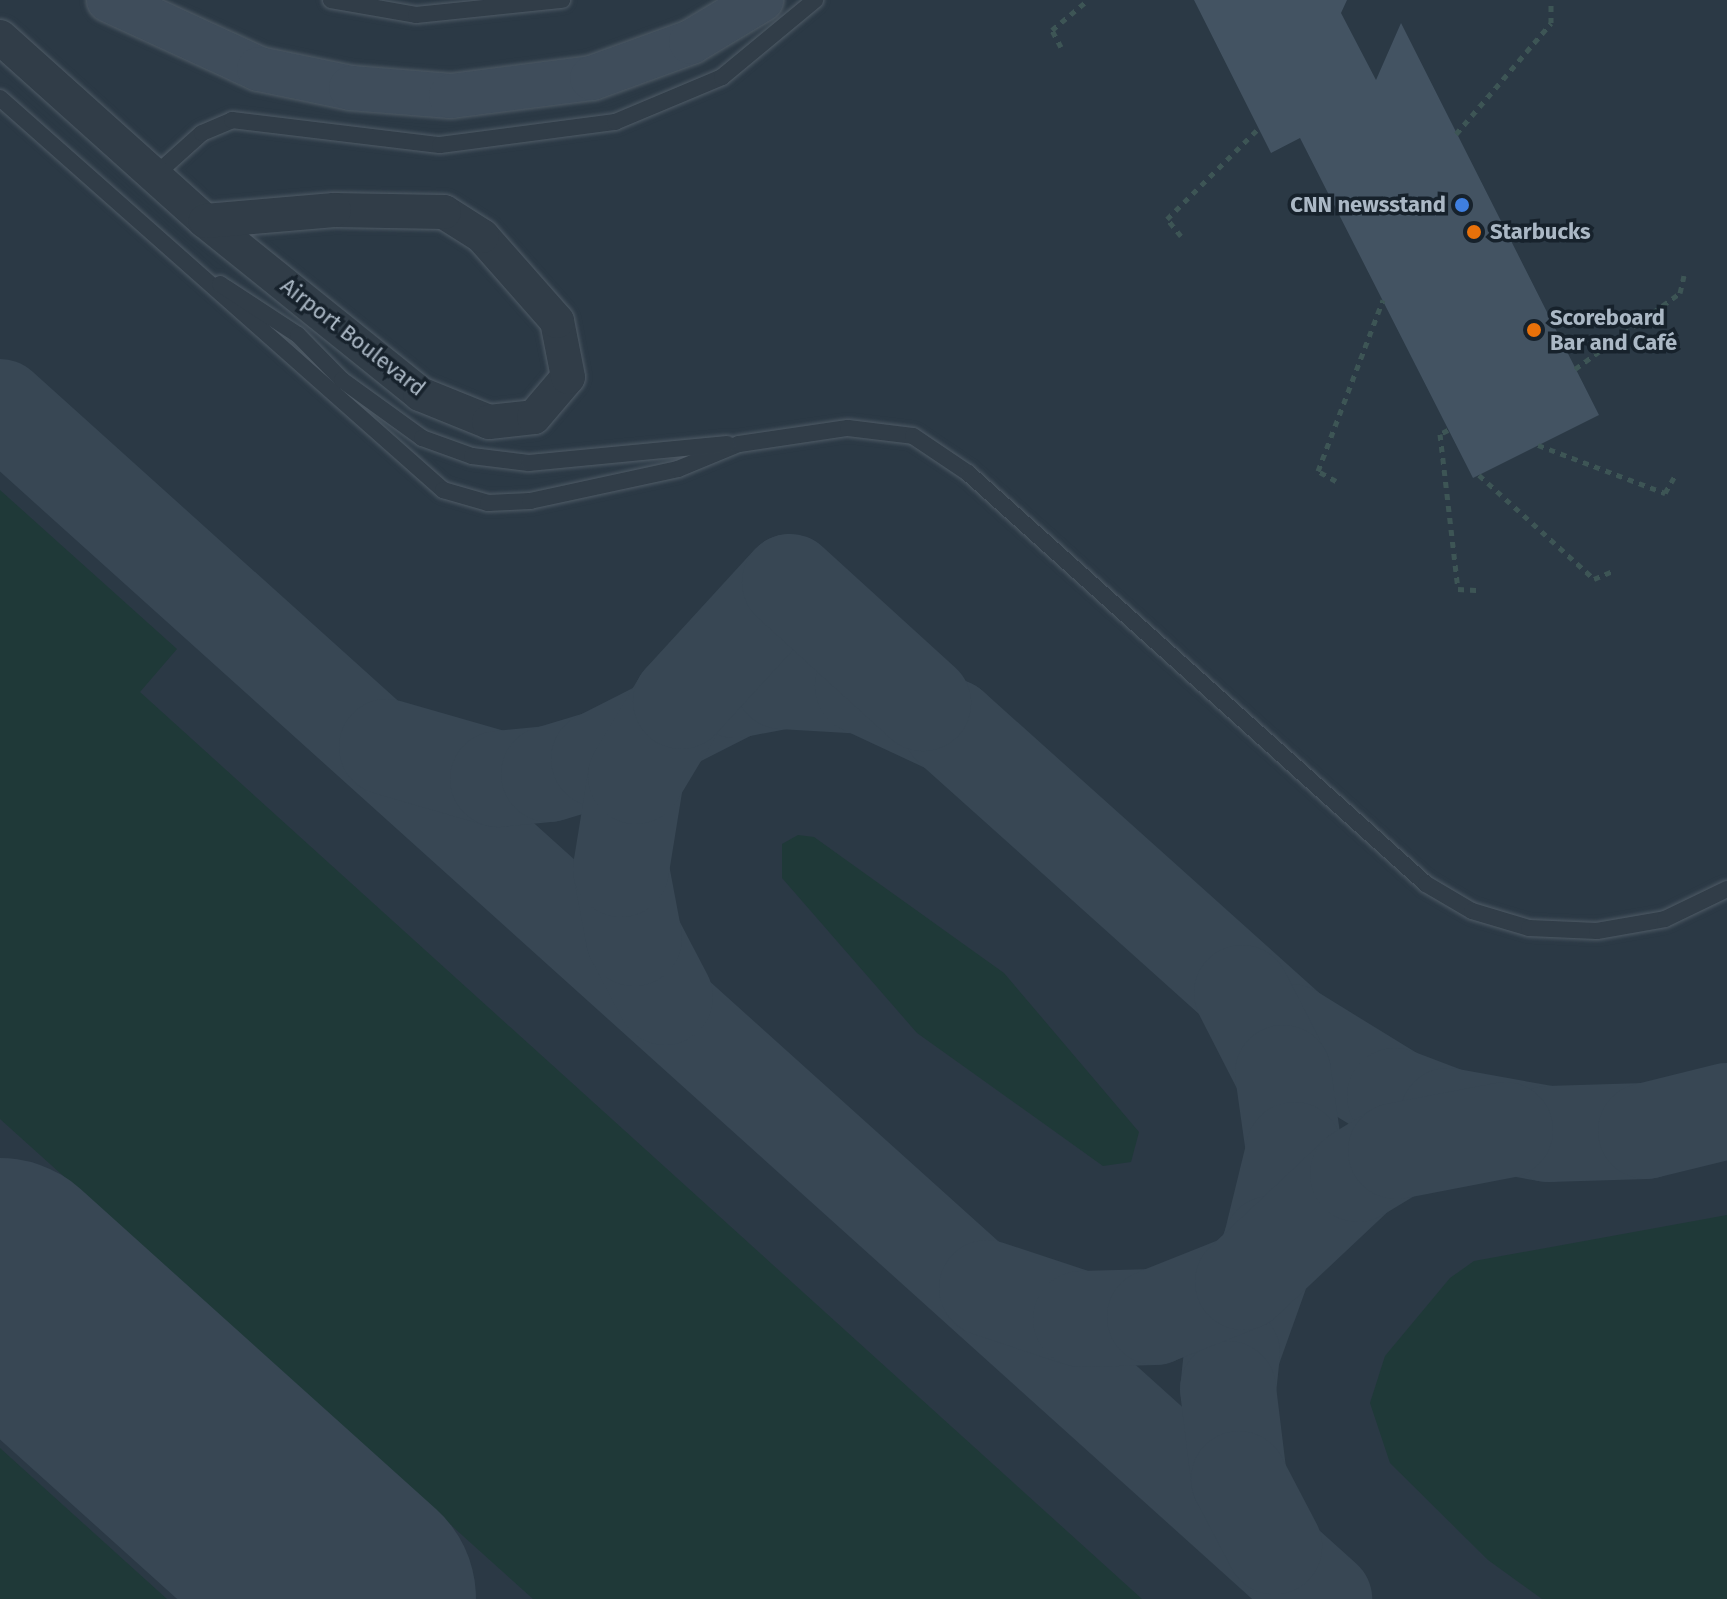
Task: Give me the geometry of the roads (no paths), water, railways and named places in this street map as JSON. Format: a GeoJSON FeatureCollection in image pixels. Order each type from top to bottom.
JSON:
{"type":"FeatureCollection","features":[{"type":"Feature","properties":{"kind":"main road"},"geometry":{"type":"LineString","coordinates":[[109,0],[259,69],[351,88],[451,96],[592,78],[691,42],[761,0]]}},
{"type":"Feature","properties":{"kind":"street","name":"Airport Boulevard"},"geometry":{"type":"LineString","coordinates":[[0,37],[205,221],[420,394],[489,422],[534,417],[568,377],[557,321],[482,236],[444,212],[334,210],[205,221]]}},
{"type":"Feature","properties":{"kind":"lane"},"geometry":{"type":"LineString","coordinates":[[331,0],[416,15],[562,0]]}},
{"type":"Feature","properties":{"kind":"lane"},"geometry":{"type":"LineString","coordinates":[[154,176],[202,133],[232,120],[415,145],[475,144],[615,122],[722,77],[815,0]]}},
{"type":"Feature","properties":{"kind":"lane"},"geometry":{"type":"LineString","coordinates":[[0,98],[202,273],[288,360],[443,490],[488,503],[530,501],[678,469],[739,444]]}},
{"type":"Feature","properties":{"kind":"lane"},"geometry":{"type":"LineString","coordinates":[[202,273],[298,335],[342,380],[422,438],[472,456],[529,463],[739,444],[848,428],[913,436],[968,473],[1426,884],[1472,911],[1529,928],[1597,931],[1665,919],[1727,889]]}},
{"type":"Feature","properties":{"kind":"place","name":"CNN newsstand"},"geometry":{"type":"Point","coordinates":[1462,205]}},
{"type":"Feature","properties":{"kind":"place","name":"Starbucks"},"geometry":{"type":"Point","coordinates":[1474,232]}},
{"type":"Feature","properties":{"kind":"place","name":"Scoreboard Bar and Café"},"geometry":{"type":"Point","coordinates":[1534,330]}}]}
